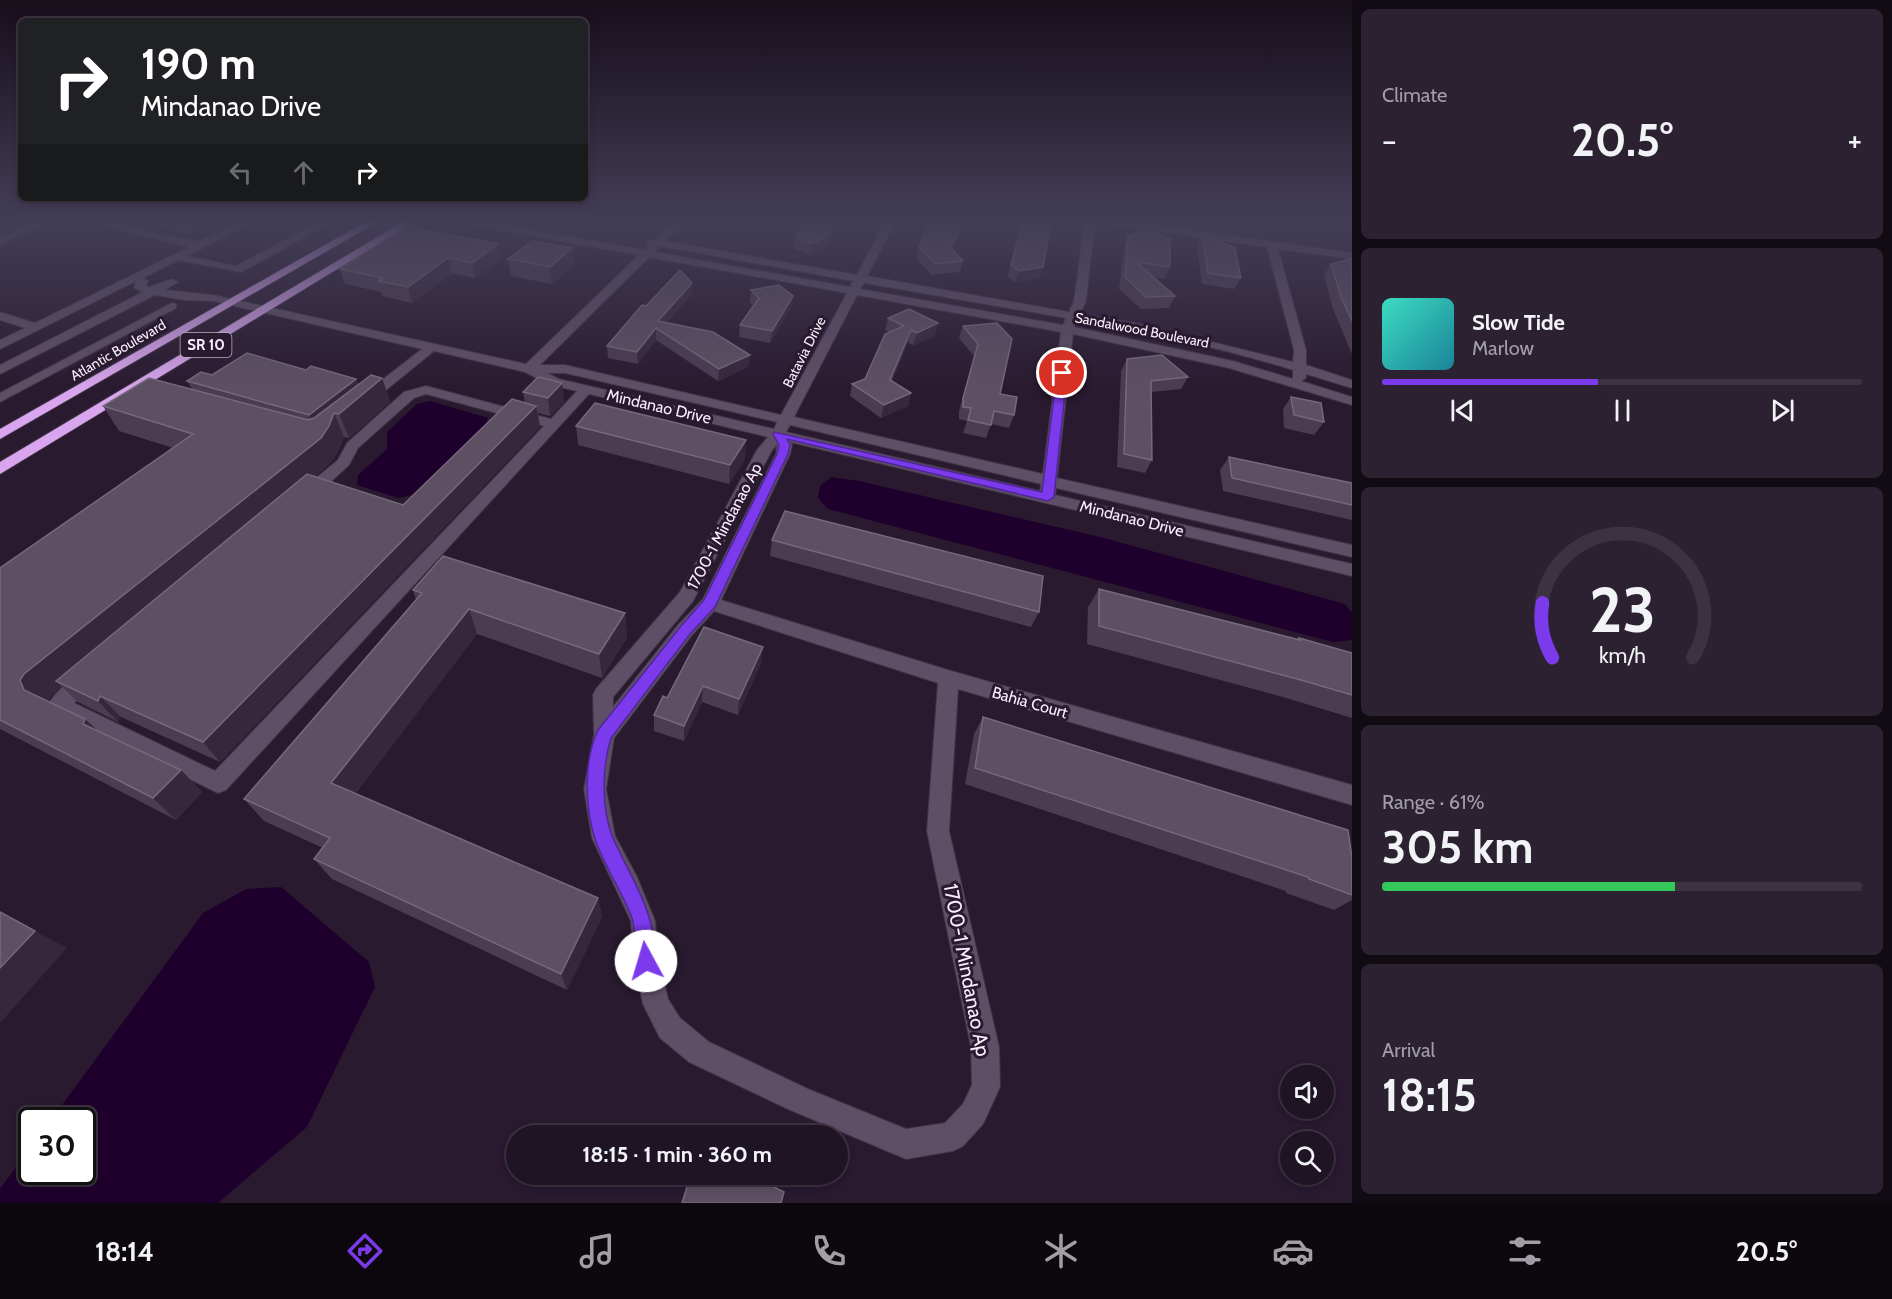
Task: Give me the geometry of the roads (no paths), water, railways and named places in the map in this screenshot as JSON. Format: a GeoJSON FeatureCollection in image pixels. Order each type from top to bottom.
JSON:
{"type":"FeatureCollection","features":[{"type":"Feature","properties":{"kind":"highway","name":"Atlantic Boulevard"},"geometry":{"type":"LineString","coordinates":[[0,435],[279,276]]}},
{"type":"Feature","properties":{"kind":"highway","name":"SR 10"},"geometry":{"type":"LineString","coordinates":[[0,469],[320,276]]}},
{"type":"Feature","properties":{"kind":"street"},"geometry":{"type":"LineString","coordinates":[[0,345],[145,276]]}},
{"type":"Feature","properties":{"kind":"street"},"geometry":{"type":"LineString","coordinates":[[529,369],[625,276]]}},
{"type":"Feature","properties":{"kind":"street","name":"Sandalwood Boulevard"},"geometry":{"type":"LineString","coordinates":[[770,276],[1175,351],[1298,383],[1352,401]]}},
{"type":"Feature","properties":{"kind":"street","name":"Sandalwood Boulevard"},"geometry":{"type":"LineString","coordinates":[[849,276],[1181,336],[1300,367],[1352,384]]}},
{"type":"Feature","properties":{"kind":"street"},"geometry":{"type":"LineString","coordinates":[[1048,497],[1067,330],[1080,301],[1083,276]]}},
{"type":"Feature","properties":{"kind":"street"},"geometry":{"type":"LineString","coordinates":[[1280,276],[1300,350],[1298,383]]}},
{"type":"Feature","properties":{"kind":"street"},"geometry":{"type":"LineString","coordinates":[[138,280],[159,278],[205,290],[213,298]]}},
{"type":"Feature","properties":{"kind":"street","name":"Batavia Drive"},"geometry":{"type":"LineString","coordinates":[[782,427],[860,278]]}},
{"type":"Feature","properties":{"kind":"street"},"geometry":{"type":"LineString","coordinates":[[138,280],[140,288],[187,299],[213,298]]}},
{"type":"Feature","properties":{"kind":"street"},"geometry":{"type":"LineString","coordinates":[[0,370],[172,282]]}},
{"type":"Feature","properties":{"kind":"street","name":"Mindanao Drive"},"geometry":{"type":"LineString","coordinates":[[213,298],[267,308],[529,369],[565,369],[1048,497],[1352,570]]}},
{"type":"Feature","properties":{"kind":"street"},"geometry":{"type":"LineString","coordinates":[[0,398],[172,306]]}},
{"type":"Feature","properties":{"kind":"street"},"geometry":{"type":"LineString","coordinates":[[1,318],[36,327]]}},
{"type":"Feature","properties":{"kind":"street"},"geometry":{"type":"LineString","coordinates":[[353,410],[432,347]]}},
{"type":"Feature","properties":{"kind":"street","name":"Mindanao Drive"},"geometry":{"type":"LineString","coordinates":[[529,369],[555,382],[586,390],[1050,480],[1352,551]]}},
{"type":"Feature","properties":{"kind":"street"},"geometry":{"type":"LineString","coordinates":[[138,386],[156,392]]}},
{"type":"Feature","properties":{"kind":"street"},"geometry":{"type":"LineString","coordinates":[[295,504],[344,462],[349,445],[409,395],[426,390],[554,424]]}},
{"type":"Feature","properties":{"kind":"street"},"geometry":{"type":"LineString","coordinates":[[102,668],[58,705],[218,783],[586,390]]}},
{"type":"Feature","properties":{"kind":"street","name":"1700-1 Mindanao Ap"},"geometry":{"type":"LineString","coordinates":[[604,735],[686,630],[710,603],[783,454],[785,445],[782,427]]}},
{"type":"Feature","properties":{"kind":"street","name":"1700-1 Mindanao Ap"},"geometry":{"type":"LineString","coordinates":[[782,427],[764,450],[687,596],[603,695],[604,735],[595,789],[604,838],[643,921],[646,961],[656,1004],[670,1028],[699,1052],[798,1099],[906,1144],[953,1136],[973,1114],[986,1086],[985,1047],[938,831],[938,803],[948,678]]}},
{"type":"Feature","properties":{"kind":"street","name":"Bahia Court"},"geometry":{"type":"LineString","coordinates":[[710,603],[948,678],[1352,795]]}}]}
